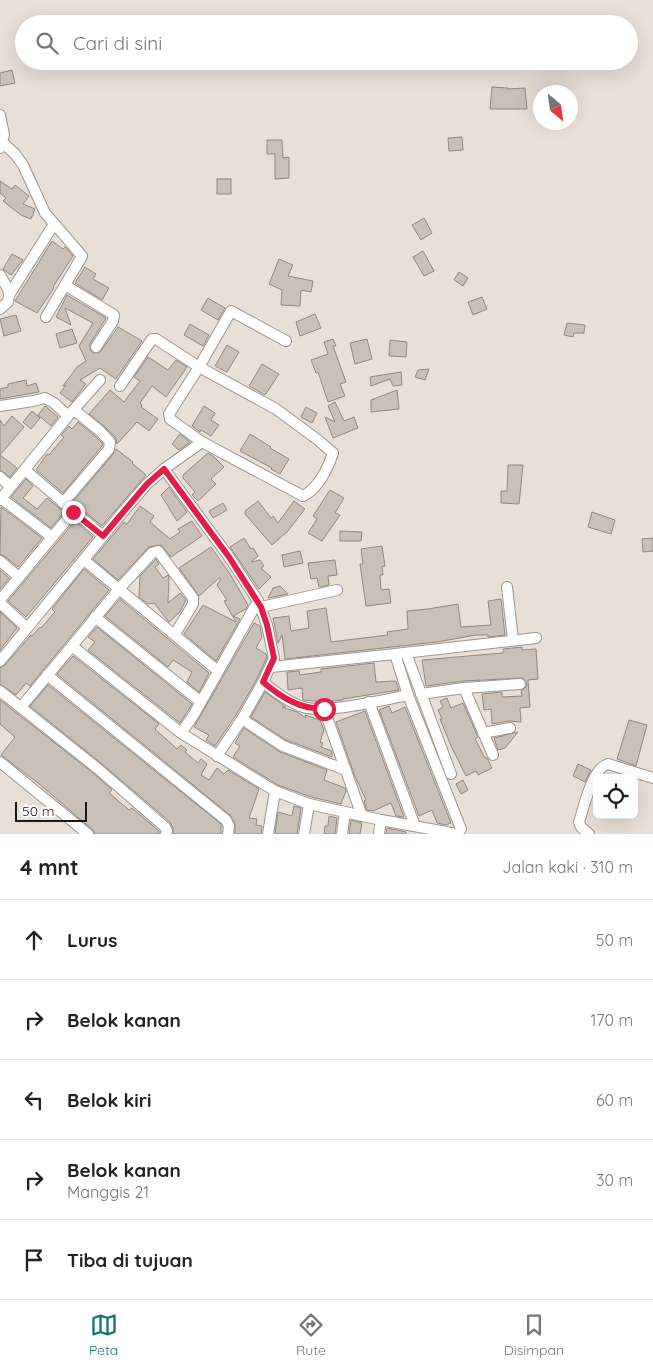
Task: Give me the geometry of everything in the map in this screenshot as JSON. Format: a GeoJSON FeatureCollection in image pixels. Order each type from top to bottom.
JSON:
{"type":"FeatureCollection","features":[{"type":"Feature","properties":{"kind":"street"},"geometry":{"type":"LineString","coordinates":[[0,115],[4,135],[1,146],[15,154],[23,165],[45,213],[82,256],[46,317]]}},
{"type":"Feature","properties":{"kind":"street"},"geometry":{"type":"LineString","coordinates":[[9,295],[54,224]]}},
{"type":"Feature","properties":{"kind":"street"},"geometry":{"type":"LineString","coordinates":[[0,275],[8,289],[9,295],[8,302],[0,309]]}},
{"type":"Feature","properties":{"kind":"street"},"geometry":{"type":"LineString","coordinates":[[65,285],[114,316],[113,322],[96,347]]}},
{"type":"Feature","properties":{"kind":"street"},"geometry":{"type":"LineString","coordinates":[[120,386],[152,339],[156,339],[199,368],[276,409],[333,453],[319,482],[303,496],[202,442],[170,419],[169,414],[199,368],[229,313],[232,311],[286,341]]}},
{"type":"Feature","properties":{"kind":"street"},"geometry":{"type":"LineString","coordinates":[[52,537],[1,499],[100,380]]}},
{"type":"Feature","properties":{"kind":"street"},"geometry":{"type":"LineString","coordinates":[[0,406],[45,398],[100,431],[110,442],[109,449],[63,503]]}},
{"type":"Feature","properties":{"kind":"street"},"geometry":{"type":"LineString","coordinates":[[0,661],[147,484],[164,469],[202,442]]}},
{"type":"Feature","properties":{"kind":"street"},"geometry":{"type":"LineString","coordinates":[[164,469],[229,557],[260,604],[273,646],[274,658],[271,668],[242,719],[217,756]]}},
{"type":"Feature","properties":{"kind":"street"},"geometry":{"type":"LineString","coordinates":[[24,470],[103,536]]}},
{"type":"Feature","properties":{"kind":"street"},"geometry":{"type":"LineString","coordinates":[[0,477],[10,486]]}},
{"type":"Feature","properties":{"kind":"street"},"geometry":{"type":"LineString","coordinates":[[27,628],[0,602],[73,512]]}},
{"type":"Feature","properties":{"kind":"street"},"geometry":{"type":"LineString","coordinates":[[21,706],[95,617],[152,553],[158,552],[193,598],[193,604],[175,634]]}},
{"type":"Feature","properties":{"kind":"street"},"geometry":{"type":"LineString","coordinates":[[84,560],[218,671]]}},
{"type":"Feature","properties":{"kind":"street"},"geometry":{"type":"LineString","coordinates":[[0,561],[19,577]]}},
{"type":"Feature","properties":{"kind":"street"},"geometry":{"type":"LineString","coordinates":[[507,587],[513,640]]}},
{"type":"Feature","properties":{"kind":"street"},"geometry":{"type":"LineString","coordinates":[[181,733],[240,633],[260,604],[337,590]]}},
{"type":"Feature","properties":{"kind":"street"},"geometry":{"type":"LineString","coordinates":[[95,617],[201,702]]}},
{"type":"Feature","properties":{"kind":"street"},"geometry":{"type":"LineString","coordinates":[[271,668],[536,638]]}},
{"type":"Feature","properties":{"kind":"street"},"geometry":{"type":"LineString","coordinates":[[72,646],[181,733],[275,792],[309,804],[416,829],[457,834],[461,829],[408,696],[395,654]]}},
{"type":"Feature","properties":{"kind":"street"},"geometry":{"type":"LineString","coordinates":[[406,653],[450,774]]}},
{"type":"Feature","properties":{"kind":"street"},"geometry":{"type":"LineString","coordinates":[[47,675],[226,820],[228,823],[228,834]]}},
{"type":"Feature","properties":{"kind":"street"},"geometry":{"type":"LineString","coordinates":[[263,682],[291,702],[304,707],[324,709],[408,696]]}},
{"type":"Feature","properties":{"kind":"street"},"geometry":{"type":"LineString","coordinates":[[421,694],[464,688],[520,684]]}},
{"type":"Feature","properties":{"kind":"street"},"geometry":{"type":"LineString","coordinates":[[464,688],[493,756]]}},
{"type":"Feature","properties":{"kind":"street"},"geometry":{"type":"LineString","coordinates":[[0,691],[97,768],[165,827],[166,834]]}},
{"type":"Feature","properties":{"kind":"street"},"geometry":{"type":"LineString","coordinates":[[369,702],[416,829]]}},
{"type":"Feature","properties":{"kind":"street"},"geometry":{"type":"LineString","coordinates":[[324,709],[362,816]]}},
{"type":"Feature","properties":{"kind":"street"},"geometry":{"type":"LineString","coordinates":[[242,719],[283,746],[346,770]]}},
{"type":"Feature","properties":{"kind":"street"},"geometry":{"type":"LineString","coordinates":[[483,733],[510,728]]}},
{"type":"Feature","properties":{"kind":"street"},"geometry":{"type":"LineString","coordinates":[[0,762],[84,833]]}},
{"type":"Feature","properties":{"kind":"street"},"geometry":{"type":"LineString","coordinates":[[589,834],[581,827],[579,822],[596,772],[603,765],[608,764],[653,778]]}},
{"type":"Feature","properties":{"kind":"street"},"geometry":{"type":"LineString","coordinates":[[268,834],[275,792]]}},
{"type":"Feature","properties":{"kind":"street"},"geometry":{"type":"LineString","coordinates":[[304,834],[309,804]]}},
{"type":"Feature","properties":{"kind":"street"},"geometry":{"type":"LineString","coordinates":[[342,834],[345,812]]}},
{"type":"Feature","properties":{"kind":"street"},"geometry":{"type":"LineString","coordinates":[[379,834],[381,820]]}},
{"type":"Feature","properties":{"kind":"street"},"geometry":{"type":"LineString","coordinates":[[220,834],[228,823]]}},
{"type":"Feature","properties":{"kind":"building"},"geometry":{"type":"Polygon","coordinates":[[[12,70],[15,83],[0,86],[0,73],[12,70]]]}},
{"type":"Feature","properties":{"kind":"building"},"geometry":{"type":"Polygon","coordinates":[[[492,87],[508,89],[525,88],[527,109],[490,109],[492,87]]]}},
{"type":"Feature","properties":{"kind":"building"},"geometry":{"type":"Polygon","coordinates":[[[462,137],[463,150],[449,151],[448,138],[462,137]]]}},
{"type":"Feature","properties":{"kind":"building"},"geometry":{"type":"Polygon","coordinates":[[[267,140],[282,140],[283,158],[289,157],[289,178],[275,179],[275,154],[267,154],[267,140]]]}},
{"type":"Feature","properties":{"kind":"building"},"geometry":{"type":"Polygon","coordinates":[[[217,179],[231,179],[231,194],[217,194],[217,179]]]}},
{"type":"Feature","properties":{"kind":"building"},"geometry":{"type":"Polygon","coordinates":[[[0,181],[12,189],[15,185],[29,196],[23,204],[35,209],[31,219],[21,215],[3,201],[6,198],[0,193],[0,181]]]}},
{"type":"Feature","properties":{"kind":"building"},"geometry":{"type":"Polygon","coordinates":[[[424,218],[432,233],[421,240],[412,225],[424,218]]]}},
{"type":"Feature","properties":{"kind":"building"},"geometry":{"type":"Polygon","coordinates":[[[52,241],[63,249],[65,247],[73,256],[37,313],[15,301],[52,241]]]}},
{"type":"Feature","properties":{"kind":"building"},"geometry":{"type":"Polygon","coordinates":[[[423,251],[434,271],[424,276],[413,257],[423,251]]]}},
{"type":"Feature","properties":{"kind":"building"},"geometry":{"type":"Polygon","coordinates":[[[12,254],[23,260],[11,275],[3,269],[12,254]]]}},
{"type":"Feature","properties":{"kind":"building"},"geometry":{"type":"Polygon","coordinates":[[[279,259],[293,265],[288,276],[313,281],[311,292],[301,290],[300,306],[281,305],[282,290],[269,284],[279,259]]]}},
{"type":"Feature","properties":{"kind":"building"},"geometry":{"type":"Polygon","coordinates":[[[85,267],[96,274],[93,279],[109,288],[102,300],[75,283],[85,267]]]}},
{"type":"Feature","properties":{"kind":"building"},"geometry":{"type":"Polygon","coordinates":[[[459,272],[468,278],[463,286],[454,280],[459,272]]]}},
{"type":"Feature","properties":{"kind":"building"},"geometry":{"type":"Polygon","coordinates":[[[67,295],[106,318],[90,344],[90,350],[93,353],[101,351],[118,327],[142,341],[116,379],[100,368],[80,380],[86,384],[72,402],[60,393],[77,367],[86,361],[79,346],[93,323],[65,308],[71,325],[56,317],[67,295]]]}},
{"type":"Feature","properties":{"kind":"building"},"geometry":{"type":"Polygon","coordinates":[[[482,297],[487,309],[473,315],[468,302],[482,297]]]}},
{"type":"Feature","properties":{"kind":"building"},"geometry":{"type":"Polygon","coordinates":[[[208,298],[225,308],[218,320],[201,310],[208,298]]]}},
{"type":"Feature","properties":{"kind":"building"},"geometry":{"type":"Polygon","coordinates":[[[315,314],[321,328],[300,336],[296,322],[315,314]]]}},
{"type":"Feature","properties":{"kind":"building"},"geometry":{"type":"Polygon","coordinates":[[[16,315],[21,331],[4,336],[0,319],[16,315]]]}},
{"type":"Feature","properties":{"kind":"building"},"geometry":{"type":"Polygon","coordinates":[[[567,323],[585,325],[584,333],[574,333],[573,337],[564,335],[567,323]]]}},
{"type":"Feature","properties":{"kind":"building"},"geometry":{"type":"Polygon","coordinates":[[[190,324],[209,335],[203,346],[184,335],[190,324]]]}},
{"type":"Feature","properties":{"kind":"building"},"geometry":{"type":"Polygon","coordinates":[[[72,329],[77,343],[60,348],[56,334],[72,329]]]}},
{"type":"Feature","properties":{"kind":"building"},"geometry":{"type":"Polygon","coordinates":[[[333,339],[336,346],[333,346],[346,382],[340,384],[345,396],[328,402],[318,372],[316,373],[311,360],[328,354],[324,342],[333,339]]]}},
{"type":"Feature","properties":{"kind":"building"},"geometry":{"type":"Polygon","coordinates":[[[367,339],[372,359],[355,364],[350,343],[367,339]]]}},
{"type":"Feature","properties":{"kind":"building"},"geometry":{"type":"Polygon","coordinates":[[[390,340],[407,342],[406,357],[389,356],[390,340]]]}},
{"type":"Feature","properties":{"kind":"building"},"geometry":{"type":"Polygon","coordinates":[[[227,345],[239,352],[227,372],[215,366],[227,345]]]}},
{"type":"Feature","properties":{"kind":"building"},"geometry":{"type":"Polygon","coordinates":[[[148,357],[168,370],[176,360],[187,367],[166,397],[152,386],[140,403],[141,407],[158,419],[149,431],[137,422],[117,444],[115,437],[89,414],[110,390],[124,402],[140,381],[134,377],[148,357]]]}},
{"type":"Feature","properties":{"kind":"building"},"geometry":{"type":"Polygon","coordinates":[[[262,364],[279,374],[265,395],[249,386],[262,364]]]}},
{"type":"Feature","properties":{"kind":"building"},"geometry":{"type":"Polygon","coordinates":[[[429,369],[425,380],[415,377],[418,370],[429,369]]]}},
{"type":"Feature","properties":{"kind":"building"},"geometry":{"type":"Polygon","coordinates":[[[401,372],[402,385],[393,386],[390,379],[371,386],[370,377],[401,372]]]}},
{"type":"Feature","properties":{"kind":"building"},"geometry":{"type":"Polygon","coordinates":[[[26,380],[27,386],[36,383],[39,392],[0,399],[0,389],[8,387],[8,384],[26,380]]]}},
{"type":"Feature","properties":{"kind":"building"},"geometry":{"type":"Polygon","coordinates":[[[397,390],[399,409],[371,412],[371,400],[397,390]]]}},
{"type":"Feature","properties":{"kind":"building"},"geometry":{"type":"Polygon","coordinates":[[[335,402],[344,421],[354,417],[358,428],[333,438],[325,417],[335,422],[328,406],[335,402]]]}},
{"type":"Feature","properties":{"kind":"building"},"geometry":{"type":"Polygon","coordinates":[[[45,406],[58,417],[51,426],[38,415],[45,406]]]}},
{"type":"Feature","properties":{"kind":"building"},"geometry":{"type":"Polygon","coordinates":[[[204,406],[215,413],[211,420],[219,425],[211,436],[201,430],[200,432],[192,426],[204,406]]]}},
{"type":"Feature","properties":{"kind":"building"},"geometry":{"type":"Polygon","coordinates":[[[306,407],[317,413],[312,423],[301,417],[306,407]]]}},
{"type":"Feature","properties":{"kind":"building"},"geometry":{"type":"Polygon","coordinates":[[[32,411],[40,418],[31,429],[23,422],[32,411]]]}},
{"type":"Feature","properties":{"kind":"building"},"geometry":{"type":"Polygon","coordinates":[[[12,416],[24,427],[0,455],[0,420],[4,426],[12,416]]]}},
{"type":"Feature","properties":{"kind":"building"},"geometry":{"type":"Polygon","coordinates":[[[78,422],[103,444],[63,493],[36,470],[47,454],[49,455],[64,437],[61,435],[69,426],[72,429],[78,422]]]}},
{"type":"Feature","properties":{"kind":"building"},"geometry":{"type":"Polygon","coordinates":[[[180,434],[190,442],[179,450],[172,444],[180,434]]]}},
{"type":"Feature","properties":{"kind":"building"},"geometry":{"type":"Polygon","coordinates":[[[250,434],[289,459],[280,474],[240,451],[250,434]]]}},
{"type":"Feature","properties":{"kind":"building"},"geometry":{"type":"Polygon","coordinates":[[[116,449],[146,475],[102,526],[73,502],[116,449]]]}},
{"type":"Feature","properties":{"kind":"building"},"geometry":{"type":"Polygon","coordinates":[[[208,453],[224,467],[211,479],[216,484],[198,501],[192,495],[195,492],[183,478],[183,475],[208,453]]]}},
{"type":"Feature","properties":{"kind":"building"},"geometry":{"type":"Polygon","coordinates":[[[0,455],[17,468],[10,477],[0,470],[0,455]]]}},
{"type":"Feature","properties":{"kind":"building"},"geometry":{"type":"Polygon","coordinates":[[[508,465],[523,465],[519,504],[501,503],[501,491],[507,491],[508,465]]]}},
{"type":"Feature","properties":{"kind":"building"},"geometry":{"type":"Polygon","coordinates":[[[26,479],[33,486],[23,498],[37,509],[47,498],[64,512],[51,528],[11,497],[26,479]]]}},
{"type":"Feature","properties":{"kind":"building"},"geometry":{"type":"Polygon","coordinates":[[[169,487],[187,512],[177,521],[161,495],[169,487]]]}},
{"type":"Feature","properties":{"kind":"building"},"geometry":{"type":"Polygon","coordinates":[[[330,490],[344,498],[335,513],[340,515],[322,541],[308,533],[317,519],[313,516],[330,490]]]}},
{"type":"Feature","properties":{"kind":"building"},"geometry":{"type":"Polygon","coordinates":[[[258,501],[271,518],[273,516],[278,523],[294,501],[305,509],[287,532],[272,545],[245,514],[245,511],[258,501]]]}},
{"type":"Feature","properties":{"kind":"building"},"geometry":{"type":"Polygon","coordinates":[[[223,503],[227,510],[213,518],[209,511],[223,503]]]}},
{"type":"Feature","properties":{"kind":"building"},"geometry":{"type":"Polygon","coordinates":[[[140,506],[154,516],[150,522],[170,539],[180,532],[178,529],[192,521],[202,536],[171,557],[161,545],[149,547],[118,580],[93,559],[124,522],[127,524],[140,506]]]}},
{"type":"Feature","properties":{"kind":"building"},"geometry":{"type":"Polygon","coordinates":[[[1,507],[42,538],[18,567],[0,554],[1,507]]]}},
{"type":"Feature","properties":{"kind":"building"},"geometry":{"type":"Polygon","coordinates":[[[592,512],[615,520],[611,534],[588,527],[592,512]]]}},
{"type":"Feature","properties":{"kind":"building"},"geometry":{"type":"Polygon","coordinates":[[[75,521],[93,537],[26,617],[8,601],[75,521]]]}},
{"type":"Feature","properties":{"kind":"building"},"geometry":{"type":"Polygon","coordinates":[[[340,531],[362,532],[361,541],[340,541],[340,531]]]}},
{"type":"Feature","properties":{"kind":"building"},"geometry":{"type":"Polygon","coordinates":[[[244,538],[258,556],[251,562],[260,560],[264,566],[261,568],[271,577],[259,589],[230,547],[244,538]]]}},
{"type":"Feature","properties":{"kind":"building"},"geometry":{"type":"Polygon","coordinates":[[[653,538],[653,551],[643,552],[642,539],[653,538]]]}},
{"type":"Feature","properties":{"kind":"building"},"geometry":{"type":"Polygon","coordinates":[[[382,546],[385,566],[382,567],[383,575],[380,575],[381,590],[389,589],[391,603],[366,606],[360,564],[363,564],[361,549],[382,546]]]}},
{"type":"Feature","properties":{"kind":"building"},"geometry":{"type":"Polygon","coordinates":[[[211,547],[248,605],[246,609],[233,616],[240,619],[216,661],[184,634],[203,605],[236,622],[224,601],[227,600],[217,585],[221,579],[219,578],[199,596],[179,568],[211,547]]]}},
{"type":"Feature","properties":{"kind":"building"},"geometry":{"type":"Polygon","coordinates":[[[300,551],[303,563],[284,567],[282,555],[300,551]]]}},
{"type":"Feature","properties":{"kind":"building"},"geometry":{"type":"Polygon","coordinates":[[[156,559],[159,564],[155,567],[163,578],[168,575],[169,577],[168,603],[180,593],[186,600],[180,612],[169,622],[154,603],[148,604],[139,597],[140,576],[156,559]]]}},
{"type":"Feature","properties":{"kind":"building"},"geometry":{"type":"Polygon","coordinates":[[[335,560],[337,575],[328,576],[329,585],[319,587],[317,578],[311,579],[308,563],[335,560]]]}},
{"type":"Feature","properties":{"kind":"building"},"geometry":{"type":"Polygon","coordinates":[[[84,569],[109,590],[30,686],[26,683],[16,695],[0,684],[0,668],[55,612],[52,609],[84,569]]]}},
{"type":"Feature","properties":{"kind":"building"},"geometry":{"type":"Polygon","coordinates":[[[0,570],[9,578],[0,589],[0,570]]]}},
{"type":"Feature","properties":{"kind":"building"},"geometry":{"type":"Polygon","coordinates":[[[280,586],[288,594],[268,598],[273,588],[280,586]]]}},
{"type":"Feature","properties":{"kind":"building"},"geometry":{"type":"Polygon","coordinates":[[[120,599],[209,673],[199,692],[187,682],[192,672],[173,660],[168,667],[105,616],[120,599]]]}},
{"type":"Feature","properties":{"kind":"building"},"geometry":{"type":"Polygon","coordinates":[[[501,599],[505,635],[488,637],[488,635],[476,635],[437,642],[285,659],[282,635],[278,643],[273,618],[289,616],[291,631],[309,628],[307,611],[326,608],[331,642],[388,635],[387,632],[408,629],[407,611],[458,604],[461,627],[491,625],[488,601],[501,599]]]}},
{"type":"Feature","properties":{"kind":"building"},"geometry":{"type":"Polygon","coordinates":[[[0,612],[17,628],[0,650],[0,612]]]}},
{"type":"Feature","properties":{"kind":"building"},"geometry":{"type":"Polygon","coordinates":[[[254,623],[260,626],[262,637],[256,648],[266,654],[267,657],[257,679],[236,715],[215,746],[206,740],[209,735],[194,727],[254,623]]]}},
{"type":"Feature","properties":{"kind":"building"},"geometry":{"type":"Polygon","coordinates":[[[97,627],[192,704],[180,723],[88,650],[95,642],[88,637],[97,627]]]}},
{"type":"Feature","properties":{"kind":"building"},"geometry":{"type":"Polygon","coordinates":[[[522,647],[522,650],[536,649],[538,679],[528,680],[530,707],[520,708],[521,722],[509,721],[492,724],[491,709],[484,710],[482,694],[502,692],[502,697],[522,696],[521,691],[527,684],[523,678],[464,681],[426,686],[422,660],[503,653],[503,649],[522,647]]]}},
{"type":"Feature","properties":{"kind":"building"},"geometry":{"type":"Polygon","coordinates":[[[73,656],[159,724],[155,729],[177,749],[181,745],[187,750],[185,752],[198,763],[201,759],[207,764],[201,775],[209,780],[217,768],[224,774],[228,770],[259,789],[249,818],[257,819],[256,825],[262,826],[261,834],[235,834],[235,823],[230,815],[57,674],[73,656]]]}},
{"type":"Feature","properties":{"kind":"building"},"geometry":{"type":"Polygon","coordinates":[[[374,663],[376,682],[396,681],[399,690],[324,702],[303,700],[302,688],[288,690],[287,672],[299,671],[300,675],[321,672],[321,669],[374,663]]]}},
{"type":"Feature","properties":{"kind":"building"},"geometry":{"type":"Polygon","coordinates":[[[48,685],[221,824],[221,834],[173,834],[170,822],[30,706],[48,685]]]}},
{"type":"Feature","properties":{"kind":"building"},"geometry":{"type":"Polygon","coordinates":[[[265,692],[286,707],[282,707],[297,712],[306,718],[305,715],[320,720],[324,730],[320,742],[323,743],[321,747],[332,751],[332,757],[286,740],[251,717],[265,692]]]}},
{"type":"Feature","properties":{"kind":"building"},"geometry":{"type":"Polygon","coordinates":[[[447,698],[451,708],[463,703],[478,737],[475,739],[492,768],[478,775],[476,771],[466,776],[440,719],[442,719],[438,710],[443,707],[440,701],[447,698]]]}},
{"type":"Feature","properties":{"kind":"building"},"geometry":{"type":"Polygon","coordinates":[[[0,700],[93,773],[112,790],[109,793],[129,810],[132,808],[159,831],[159,834],[95,834],[92,829],[38,783],[1,755],[15,737],[0,724],[0,700]]]}},
{"type":"Feature","properties":{"kind":"building"},"geometry":{"type":"Polygon","coordinates":[[[389,706],[392,713],[405,707],[451,823],[446,825],[437,823],[432,810],[419,816],[379,710],[389,706]]]}},
{"type":"Feature","properties":{"kind":"building"},"geometry":{"type":"Polygon","coordinates":[[[365,711],[404,817],[396,816],[391,803],[373,811],[366,808],[364,801],[366,800],[354,774],[336,722],[365,711]]]}},
{"type":"Feature","properties":{"kind":"building"},"geometry":{"type":"Polygon","coordinates":[[[629,720],[647,725],[636,766],[617,759],[629,720]]]}},
{"type":"Feature","properties":{"kind":"building"},"geometry":{"type":"Polygon","coordinates":[[[244,728],[280,752],[327,770],[324,780],[345,788],[346,791],[341,804],[311,797],[278,785],[233,757],[240,746],[235,743],[244,728]]]}},
{"type":"Feature","properties":{"kind":"building"},"geometry":{"type":"Polygon","coordinates":[[[518,732],[505,748],[498,750],[494,738],[518,732]]]}},
{"type":"Feature","properties":{"kind":"building"},"geometry":{"type":"Polygon","coordinates":[[[578,764],[591,770],[585,782],[573,776],[578,764]]]}},
{"type":"Feature","properties":{"kind":"building"},"geometry":{"type":"Polygon","coordinates":[[[463,780],[468,790],[461,794],[456,784],[463,780]]]}},
{"type":"Feature","properties":{"kind":"building"},"geometry":{"type":"Polygon","coordinates":[[[294,806],[301,808],[297,834],[275,834],[278,812],[292,816],[294,806]]]}},
{"type":"Feature","properties":{"kind":"building"},"geometry":{"type":"Polygon","coordinates":[[[329,816],[337,818],[335,834],[324,834],[325,826],[328,826],[329,816]]]}},
{"type":"Feature","properties":{"kind":"building"},"geometry":{"type":"Polygon","coordinates":[[[351,820],[362,823],[360,834],[349,834],[351,820]]]}},
{"type":"Feature","properties":{"kind":"building"},"geometry":{"type":"Polygon","coordinates":[[[387,828],[406,832],[406,834],[386,834],[387,828]]]}},
{"type":"Feature","properties":{"kind":"route"},"geometry":{"type":"LineString","coordinates":[[73,512],[103,536],[147,484],[164,469],[229,557],[261,607],[273,646],[274,658],[263,682],[291,702],[304,707],[324,709]]}}]}
